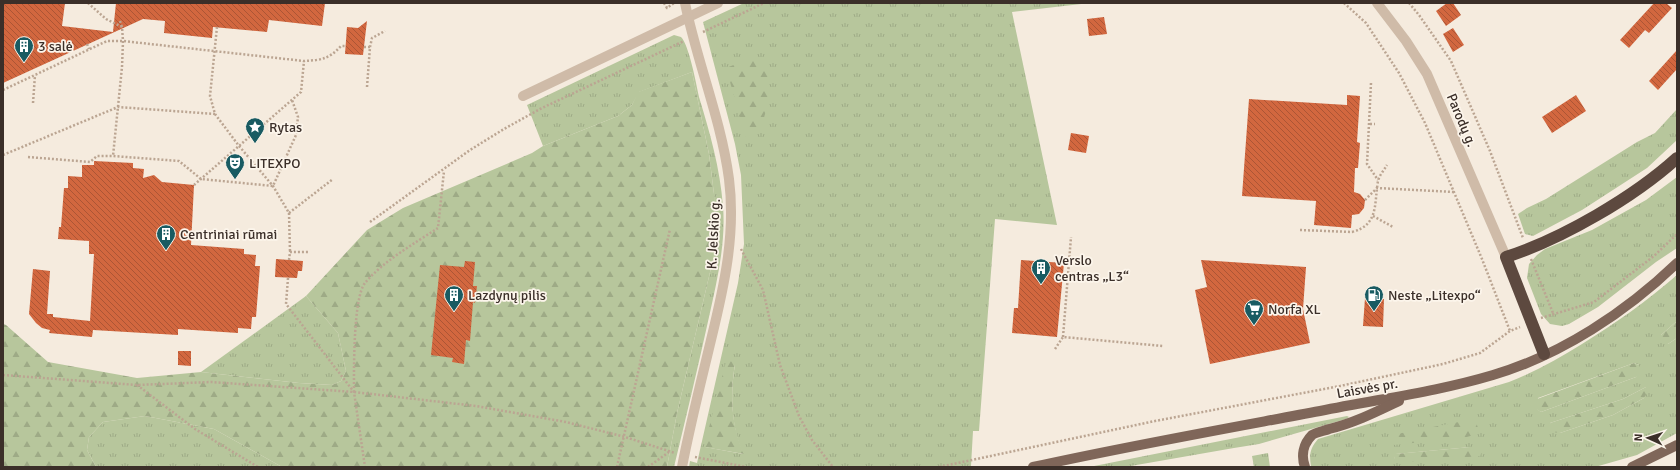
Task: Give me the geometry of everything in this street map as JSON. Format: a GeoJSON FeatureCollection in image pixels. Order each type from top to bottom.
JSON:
{"type":"FeatureCollection","features":[{"type":"Feature","properties":{"kind":"highway"},"geometry":{"type":"LineString","coordinates":[[1544,354],[1506,257],[1528,250],[1604,210],[1640,187],[1677,158]]}},
{"type":"Feature","properties":{"kind":"main road","name":"Laisvės pr."},"geometry":{"type":"LineString","coordinates":[[1032,467],[1120,448],[1409,395],[1494,375],[1544,354],[1578,337],[1631,302],[1661,279],[1677,263]]}},
{"type":"Feature","properties":{"kind":"main road"},"geometry":{"type":"LineString","coordinates":[[1305,467],[1302,461],[1303,451],[1313,434],[1349,424],[1409,395]]}},
{"type":"Feature","properties":{"kind":"main road"},"geometry":{"type":"LineString","coordinates":[[1632,467],[1677,445]]}},
{"type":"Feature","properties":{"kind":"street","name":"K. Jelskio g."},"geometry":{"type":"LineString","coordinates":[[682,467],[723,289],[730,250],[729,180],[723,145],[685,3]]}},
{"type":"Feature","properties":{"kind":"street"},"geometry":{"type":"LineString","coordinates":[[523,96],[718,3]]}},
{"type":"Feature","properties":{"kind":"street","name":"Parodų g."},"geometry":{"type":"LineString","coordinates":[[1377,3],[1406,41],[1427,74],[1506,257]]}},
{"type":"Feature","properties":{"kind":"path"},"geometry":{"type":"LineString","coordinates":[[88,3],[106,18],[122,27]]}},
{"type":"Feature","properties":{"kind":"path"},"geometry":{"type":"LineString","coordinates":[[664,3],[667,8],[674,3]]}},
{"type":"Feature","properties":{"kind":"path"},"geometry":{"type":"LineString","coordinates":[[370,222],[470,150],[504,129],[540,109],[764,3]]}},
{"type":"Feature","properties":{"kind":"path"},"geometry":{"type":"LineString","coordinates":[[1344,3],[1366,23],[1399,73],[1425,123],[1510,331]]}},
{"type":"Feature","properties":{"kind":"path"},"geometry":{"type":"LineString","coordinates":[[1409,3],[1451,61],[1490,151],[1553,313]]}},
{"type":"Feature","properties":{"kind":"path"},"geometry":{"type":"LineString","coordinates":[[113,156],[123,41],[120,20]]}},
{"type":"Feature","properties":{"kind":"path"},"geometry":{"type":"LineString","coordinates":[[217,27],[210,96],[215,114],[239,146],[273,186],[289,213],[289,260]]}},
{"type":"Feature","properties":{"kind":"path"},"geometry":{"type":"LineString","coordinates":[[367,87],[372,38],[385,31]]}},
{"type":"Feature","properties":{"kind":"path"},"geometry":{"type":"LineString","coordinates":[[3,90],[107,41],[123,41],[304,61],[321,60],[333,55],[341,46],[345,46]]}},
{"type":"Feature","properties":{"kind":"path"},"geometry":{"type":"LineString","coordinates":[[87,44],[89,49]]}},
{"type":"Feature","properties":{"kind":"path"},"geometry":{"type":"LineString","coordinates":[[364,47],[370,47]]}},
{"type":"Feature","properties":{"kind":"path"},"geometry":{"type":"LineString","coordinates":[[194,184],[301,92],[304,61]]}},
{"type":"Feature","properties":{"kind":"path"},"geometry":{"type":"LineString","coordinates":[[33,103],[35,75]]}},
{"type":"Feature","properties":{"kind":"path"},"geometry":{"type":"LineString","coordinates":[[1371,82],[1367,164],[1378,180]]}},
{"type":"Feature","properties":{"kind":"path"},"geometry":{"type":"LineString","coordinates":[[273,186],[296,135],[298,118],[292,100]]}},
{"type":"Feature","properties":{"kind":"path"},"geometry":{"type":"LineString","coordinates":[[3,155],[118,108],[215,114]]}},
{"type":"Feature","properties":{"kind":"path"},"geometry":{"type":"LineString","coordinates":[[1370,124],[1375,124]]}},
{"type":"Feature","properties":{"kind":"path"},"geometry":{"type":"LineString","coordinates":[[28,157],[90,162],[97,156],[179,161],[201,179],[273,186]]}},
{"type":"Feature","properties":{"kind":"path"},"geometry":{"type":"LineString","coordinates":[[1300,230],[1352,232],[1360,230],[1366,226],[1373,216],[1378,180],[1386,165]]}},
{"type":"Feature","properties":{"kind":"path"},"geometry":{"type":"LineString","coordinates":[[365,467],[354,392],[357,311],[364,284],[380,269],[438,228],[444,170]]}},
{"type":"Feature","properties":{"kind":"path"},"geometry":{"type":"LineString","coordinates":[[289,213],[334,179]]}},
{"type":"Feature","properties":{"kind":"path"},"geometry":{"type":"LineString","coordinates":[[1365,200],[1378,188],[1454,192]]}},
{"type":"Feature","properties":{"kind":"path"},"geometry":{"type":"LineString","coordinates":[[1373,216],[1393,227]]}},
{"type":"Feature","properties":{"kind":"path"},"geometry":{"type":"LineString","coordinates":[[617,467],[625,437],[670,229]]}},
{"type":"Feature","properties":{"kind":"path"},"geometry":{"type":"LineString","coordinates":[[730,230],[763,290],[780,365],[799,416],[812,440],[833,467]]}},
{"type":"Feature","properties":{"kind":"path"},"geometry":{"type":"LineString","coordinates":[[939,467],[1155,421],[1340,386],[1444,364],[1480,353],[1510,331],[1553,313],[1573,309],[1594,302],[1654,256],[1677,234]]}},
{"type":"Feature","properties":{"kind":"path"},"geometry":{"type":"LineString","coordinates":[[1054,350],[1063,337],[1071,237]]}},
{"type":"Feature","properties":{"kind":"path"},"geometry":{"type":"LineString","coordinates":[[290,252],[308,252]]}},
{"type":"Feature","properties":{"kind":"path"},"geometry":{"type":"LineString","coordinates":[[288,278],[286,304],[354,392]]}},
{"type":"Feature","properties":{"kind":"path"},"geometry":{"type":"LineString","coordinates":[[1063,337],[1164,346]]}},
{"type":"Feature","properties":{"kind":"path"},"geometry":{"type":"LineString","coordinates":[[3,375],[137,384],[211,382],[354,392],[476,406],[566,422],[625,437],[684,455],[746,467]]}},
{"type":"Feature","properties":{"kind":"path"},"geometry":{"type":"LineString","coordinates":[[137,384],[196,429],[258,467]]}},
{"type":"Feature","properties":{"kind":"path"},"geometry":{"type":"LineString","coordinates":[[648,467],[670,451]]}},
{"type":"Feature","properties":{"kind":"green space"},"geometry":{"type":"Polygon","coordinates":[[[744,3],[1090,3],[1012,12],[1057,225],[995,219],[979,431],[973,431],[971,466],[689,467],[690,461],[697,463],[738,283],[744,244],[741,175],[735,144],[703,22],[744,3]],[[735,364],[705,447],[743,454],[734,421],[732,398],[735,364]]]}},
{"type":"Feature","properties":{"kind":"green space"},"geometry":{"type":"Polygon","coordinates":[[[674,35],[681,37],[684,41],[692,65],[717,164],[722,192],[724,220],[720,262],[701,354],[674,467],[667,467],[677,413],[715,251],[714,194],[709,154],[692,72],[639,92],[632,105],[618,116],[543,146],[527,105],[674,35]]]}},
{"type":"Feature","properties":{"kind":"green space"},"geometry":{"type":"Polygon","coordinates":[[[746,60],[759,61],[768,76],[770,95],[761,129],[747,141],[726,68],[746,60]]]}},
{"type":"Feature","properties":{"kind":"green space"},"geometry":{"type":"Polygon","coordinates":[[[692,72],[709,154],[714,194],[715,251],[677,413],[667,467],[282,467],[214,429],[145,416],[103,422],[89,437],[87,450],[96,467],[3,467],[3,324],[48,362],[137,378],[201,372],[299,383],[332,385],[341,381],[346,371],[338,333],[306,296],[367,230],[403,208],[532,153],[543,146],[618,116],[632,105],[638,92],[692,72]]]}},
{"type":"Feature","properties":{"kind":"green space"},"geometry":{"type":"Polygon","coordinates":[[[1677,109],[1677,140],[1647,168],[1582,210],[1533,236],[1525,234],[1518,214],[1546,199],[1637,142],[1655,133],[1677,109]]]}},
{"type":"Feature","properties":{"kind":"green space"},"geometry":{"type":"Polygon","coordinates":[[[1677,177],[1677,248],[1656,262],[1598,307],[1569,324],[1562,326],[1550,324],[1541,314],[1527,278],[1529,264],[1545,249],[1592,230],[1646,200],[1677,177]]]}},
{"type":"Feature","properties":{"kind":"green space"},"geometry":{"type":"Polygon","coordinates":[[[1677,275],[1677,321],[1661,335],[1668,344],[1677,338],[1677,433],[1637,455],[1595,467],[1311,466],[1311,452],[1313,445],[1318,439],[1519,378],[1556,360],[1595,336],[1654,294],[1677,275]],[[1634,363],[1538,398],[1537,409],[1541,412],[1636,377],[1639,365],[1634,363]],[[1646,387],[1623,399],[1550,423],[1560,433],[1613,415],[1644,398],[1646,387]],[[1471,447],[1396,454],[1394,459],[1471,447]]]}},
{"type":"Feature","properties":{"kind":"green space"},"geometry":{"type":"Polygon","coordinates":[[[306,296],[338,333],[346,371],[341,381],[332,385],[299,383],[201,372],[306,296]]]}},
{"type":"Feature","properties":{"kind":"green space"},"geometry":{"type":"Polygon","coordinates":[[[1677,321],[1677,338],[1668,344],[1662,343],[1661,335],[1677,321]]]}},
{"type":"Feature","properties":{"kind":"green space"},"geometry":{"type":"Polygon","coordinates":[[[731,361],[735,364],[732,387],[734,421],[736,432],[744,454],[704,447],[726,362],[731,361]]]}},
{"type":"Feature","properties":{"kind":"green space"},"geometry":{"type":"Polygon","coordinates":[[[1634,363],[1639,365],[1641,372],[1636,377],[1541,412],[1536,409],[1537,399],[1634,363]]]}},
{"type":"Feature","properties":{"kind":"green space"},"geometry":{"type":"Polygon","coordinates":[[[1646,387],[1649,390],[1644,398],[1613,415],[1560,433],[1552,432],[1550,423],[1623,399],[1646,387]]]}},
{"type":"Feature","properties":{"kind":"green space"},"geometry":{"type":"Polygon","coordinates":[[[145,416],[214,429],[282,467],[96,467],[87,450],[89,437],[103,422],[145,416]]]}},
{"type":"Feature","properties":{"kind":"green space"},"geometry":{"type":"Polygon","coordinates":[[[1347,416],[1349,417],[1346,419],[1259,444],[1125,467],[1089,467],[1347,416]]]}},
{"type":"Feature","properties":{"kind":"green space"},"geometry":{"type":"Polygon","coordinates":[[[1469,420],[1476,422],[1478,428],[1474,435],[1463,438],[1393,445],[1393,438],[1397,434],[1469,420]]]}},
{"type":"Feature","properties":{"kind":"green space"},"geometry":{"type":"Polygon","coordinates":[[[1479,447],[1482,451],[1480,456],[1396,463],[1394,459],[1395,454],[1479,447]]]}},
{"type":"Feature","properties":{"kind":"green space"},"geometry":{"type":"Polygon","coordinates":[[[1268,453],[1270,467],[1254,467],[1252,456],[1268,453]]]}},
{"type":"Feature","properties":{"kind":"building"},"geometry":{"type":"Polygon","coordinates":[[[3,3],[65,3],[62,26],[113,32],[116,3],[325,3],[322,26],[269,20],[267,32],[213,27],[212,38],[164,33],[165,21],[143,19],[3,83],[3,3]]]}},
{"type":"Feature","properties":{"kind":"building"},"geometry":{"type":"Polygon","coordinates":[[[1447,3],[1453,3],[1461,15],[1446,26],[1436,11],[1447,3]]]}},
{"type":"Feature","properties":{"kind":"building"},"geometry":{"type":"Polygon","coordinates":[[[1654,3],[1666,3],[1672,8],[1649,33],[1645,30],[1629,48],[1620,40],[1654,3]]]}},
{"type":"Feature","properties":{"kind":"building"},"geometry":{"type":"Polygon","coordinates":[[[1104,17],[1107,34],[1089,36],[1087,19],[1104,17]]]}},
{"type":"Feature","properties":{"kind":"building"},"geometry":{"type":"Polygon","coordinates":[[[367,21],[363,55],[345,54],[347,27],[358,28],[367,21]]]}},
{"type":"Feature","properties":{"kind":"building"},"geometry":{"type":"Polygon","coordinates":[[[1453,28],[1464,45],[1453,52],[1443,34],[1453,28]]]}},
{"type":"Feature","properties":{"kind":"building"},"geometry":{"type":"Polygon","coordinates":[[[1677,50],[1677,69],[1658,90],[1649,81],[1677,50]]]}},
{"type":"Feature","properties":{"kind":"building"},"geometry":{"type":"Polygon","coordinates":[[[1347,95],[1360,96],[1357,142],[1360,143],[1358,168],[1355,168],[1354,192],[1360,194],[1365,200],[1364,208],[1359,214],[1352,215],[1351,228],[1314,225],[1316,201],[1242,196],[1249,99],[1347,105],[1347,95]]]}},
{"type":"Feature","properties":{"kind":"building"},"geometry":{"type":"Polygon","coordinates":[[[1576,95],[1586,111],[1552,133],[1542,117],[1576,95]]]}},
{"type":"Feature","properties":{"kind":"building"},"geometry":{"type":"Polygon","coordinates":[[[1071,133],[1089,136],[1086,153],[1068,150],[1071,133]]]}},
{"type":"Feature","properties":{"kind":"building","name":"Centriniai rūmai"},"geometry":{"type":"Polygon","coordinates":[[[94,161],[133,163],[133,168],[144,169],[143,178],[154,175],[162,182],[194,185],[191,245],[244,249],[244,254],[256,255],[255,266],[260,266],[256,317],[252,317],[251,329],[238,328],[238,333],[178,329],[178,335],[93,330],[92,337],[49,333],[50,330],[42,328],[36,323],[29,314],[33,269],[50,271],[47,314],[53,314],[53,317],[90,321],[94,254],[89,254],[89,241],[58,239],[59,227],[61,227],[64,188],[68,188],[68,176],[82,177],[82,165],[94,165],[94,161]]]}},
{"type":"Feature","properties":{"kind":"building"},"geometry":{"type":"Polygon","coordinates":[[[276,259],[303,261],[302,271],[298,271],[297,278],[275,277],[276,259]]]}},
{"type":"Feature","properties":{"kind":"building","name":"Verslo centras „L3“"},"geometry":{"type":"Polygon","coordinates":[[[1021,260],[1064,263],[1057,337],[1012,333],[1014,308],[1018,308],[1021,260]]]}},
{"type":"Feature","properties":{"kind":"building","name":"Norfa XL"},"geometry":{"type":"Polygon","coordinates":[[[1201,260],[1306,267],[1303,309],[1310,343],[1210,364],[1195,290],[1207,287],[1201,260]]]}},
{"type":"Feature","properties":{"kind":"building","name":"Lazdynų pilis"},"geometry":{"type":"Polygon","coordinates":[[[465,261],[475,262],[473,286],[477,286],[475,303],[473,302],[470,341],[466,340],[464,364],[452,362],[453,358],[431,355],[440,265],[464,267],[465,261]]]}},
{"type":"Feature","properties":{"kind":"building"},"geometry":{"type":"Polygon","coordinates":[[[1365,298],[1384,299],[1383,327],[1363,326],[1365,298]]]}},
{"type":"Feature","properties":{"kind":"building"},"geometry":{"type":"Polygon","coordinates":[[[178,351],[191,351],[191,366],[178,365],[178,351]]]}},
{"type":"Feature","properties":{"kind":"place","name":"3 salė"},"geometry":{"type":"Point","coordinates":[24,63]}},
{"type":"Feature","properties":{"kind":"place","name":"Rytas"},"geometry":{"type":"Point","coordinates":[255,144]}},
{"type":"Feature","properties":{"kind":"place","name":"LITEXPO"},"geometry":{"type":"Point","coordinates":[235,180]}},
{"type":"Feature","properties":{"kind":"place","name":"Centriniai rūmai"},"geometry":{"type":"Point","coordinates":[166,251]}},
{"type":"Feature","properties":{"kind":"place","name":"Verslo centras „L3“"},"geometry":{"type":"Point","coordinates":[1041,285]}},
{"type":"Feature","properties":{"kind":"place","name":"Lazdynų pilis"},"geometry":{"type":"Point","coordinates":[454,312]}},
{"type":"Feature","properties":{"kind":"place","name":"Neste „Litexpo“"},"geometry":{"type":"Point","coordinates":[1374,312]}},
{"type":"Feature","properties":{"kind":"place","name":"Norfa XL"},"geometry":{"type":"Point","coordinates":[1254,326]}}]}
